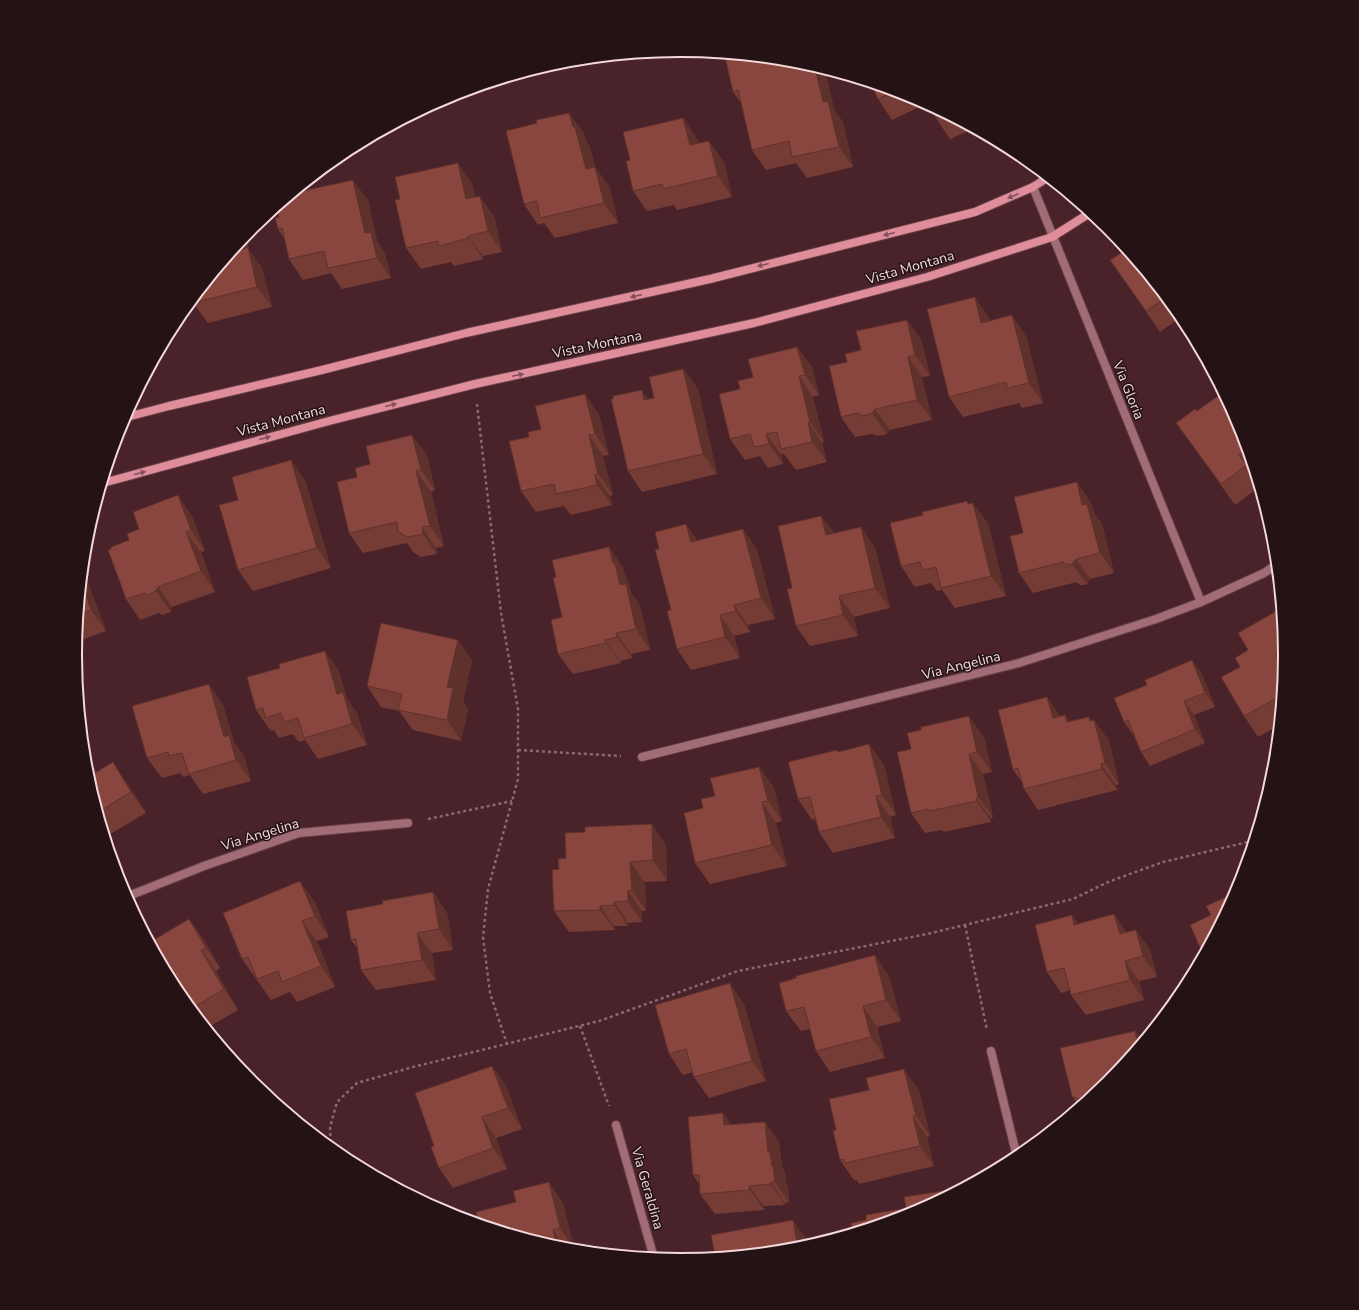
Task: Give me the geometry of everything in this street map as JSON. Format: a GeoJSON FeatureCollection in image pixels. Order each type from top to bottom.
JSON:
{"type":"FeatureCollection","features":[{"type":"Feature","properties":{"kind":"street"},"geometry":{"type":"LineString","coordinates":[[132,416],[322,370],[466,333],[710,279],[975,212],[1033,187],[1043,180]]}},
{"type":"Feature","properties":{"kind":"street","name":"Via Gloria"},"geometry":{"type":"LineString","coordinates":[[1033,187],[1201,602]]}},
{"type":"Feature","properties":{"kind":"street","name":"Vista Montana"},"geometry":{"type":"LineString","coordinates":[[108,481],[330,420],[475,384],[754,323],[927,277],[1052,237],[1085,216]]}},
{"type":"Feature","properties":{"kind":"street","name":"Via Angelina"},"geometry":{"type":"LineString","coordinates":[[642,757],[1020,664],[1156,619],[1201,602],[1271,569]]}},
{"type":"Feature","properties":{"kind":"street","name":"Via Angelina"},"geometry":{"type":"LineString","coordinates":[[132,895],[204,866],[299,833],[408,823]]}},
{"type":"Feature","properties":{"kind":"street"},"geometry":{"type":"LineString","coordinates":[[991,1051],[1015,1150]]}},
{"type":"Feature","properties":{"kind":"street","name":"Via Geraldina"},"geometry":{"type":"LineString","coordinates":[[616,1125],[652,1252]]}},
{"type":"Feature","properties":{"kind":"path"},"geometry":{"type":"LineString","coordinates":[[475,384],[501,613],[518,709],[518,779],[488,889],[483,937],[490,993],[507,1044]]}},
{"type":"Feature","properties":{"kind":"path"},"geometry":{"type":"LineString","coordinates":[[518,750],[642,757]]}},
{"type":"Feature","properties":{"kind":"path"},"geometry":{"type":"LineString","coordinates":[[408,823],[512,801]]}},
{"type":"Feature","properties":{"kind":"path"},"geometry":{"type":"LineString","coordinates":[[331,1140],[330,1128],[337,1102],[356,1083],[413,1067],[599,1021],[738,971],[927,934],[1073,899],[1108,882],[1163,862],[1247,842]]}},
{"type":"Feature","properties":{"kind":"path"},"geometry":{"type":"LineString","coordinates":[[965,925],[991,1051]]}},
{"type":"Feature","properties":{"kind":"path"},"geometry":{"type":"LineString","coordinates":[[580,1026],[616,1125]]}},
{"type":"Feature","properties":{"kind":"building"},"geometry":{"type":"Polygon","coordinates":[[[725,59],[758,62],[816,73],[823,102],[828,101],[839,147],[792,157],[789,141],[752,150],[738,90],[733,92],[725,59]]]}},
{"type":"Feature","properties":{"kind":"building"},"geometry":{"type":"Polygon","coordinates":[[[874,90],[887,95],[878,99],[874,90]]]}},
{"type":"Feature","properties":{"kind":"building"},"geometry":{"type":"Polygon","coordinates":[[[569,113],[573,127],[575,127],[586,169],[595,167],[604,203],[540,218],[537,201],[524,204],[506,131],[537,123],[536,120],[569,113]]]}},
{"type":"Feature","properties":{"kind":"building"},"geometry":{"type":"Polygon","coordinates":[[[683,118],[690,145],[709,141],[718,176],[663,189],[662,184],[633,191],[626,161],[630,160],[623,132],[683,118]]]}},
{"type":"Feature","properties":{"kind":"building"},"geometry":{"type":"Polygon","coordinates":[[[458,163],[466,199],[480,196],[488,231],[439,246],[438,241],[406,248],[395,200],[400,199],[395,177],[458,163]]]}},
{"type":"Feature","properties":{"kind":"building"},"geometry":{"type":"Polygon","coordinates":[[[353,180],[365,233],[371,232],[377,258],[328,268],[324,251],[289,259],[282,228],[278,229],[275,218],[279,217],[278,212],[303,191],[353,180]]]}},
{"type":"Feature","properties":{"kind":"building"},"geometry":{"type":"Polygon","coordinates":[[[248,247],[257,287],[197,302],[230,261],[240,250],[248,247]]]}},
{"type":"Feature","properties":{"kind":"building"},"geometry":{"type":"Polygon","coordinates":[[[1121,253],[1161,301],[1146,311],[1110,260],[1121,253]]]}},
{"type":"Feature","properties":{"kind":"building"},"geometry":{"type":"Polygon","coordinates":[[[975,297],[981,323],[1012,315],[1029,383],[1008,388],[1006,382],[949,397],[927,309],[975,297]]]}},
{"type":"Feature","properties":{"kind":"building"},"geometry":{"type":"Polygon","coordinates":[[[907,320],[915,355],[908,357],[917,400],[875,409],[872,413],[863,416],[858,413],[841,417],[829,366],[847,362],[845,354],[861,350],[856,331],[907,320]]]}},
{"type":"Feature","properties":{"kind":"building"},"geometry":{"type":"Polygon","coordinates":[[[797,347],[805,375],[799,376],[810,422],[808,422],[812,442],[781,449],[777,432],[766,434],[769,444],[754,447],[750,434],[730,439],[719,394],[740,389],[738,381],[753,377],[748,359],[797,347]]]}},
{"type":"Feature","properties":{"kind":"building"},"geometry":{"type":"Polygon","coordinates":[[[683,369],[703,454],[628,471],[611,399],[613,399],[613,396],[642,390],[644,400],[654,398],[649,377],[683,369]]]}},
{"type":"Feature","properties":{"kind":"building"},"geometry":{"type":"Polygon","coordinates":[[[585,394],[595,434],[589,435],[598,474],[595,475],[597,485],[556,494],[554,484],[521,491],[509,441],[529,437],[528,432],[541,429],[535,406],[585,394]]]}},
{"type":"Feature","properties":{"kind":"building"},"geometry":{"type":"Polygon","coordinates":[[[1218,396],[1242,453],[1239,455],[1246,464],[1221,484],[1176,423],[1195,409],[1197,411],[1218,396]]]}},
{"type":"Feature","properties":{"kind":"building"},"geometry":{"type":"Polygon","coordinates":[[[412,435],[421,470],[416,471],[430,526],[422,527],[423,534],[407,537],[398,531],[397,522],[349,533],[337,482],[357,477],[355,468],[370,464],[366,446],[412,435]]]}},
{"type":"Feature","properties":{"kind":"building"},"geometry":{"type":"Polygon","coordinates":[[[291,460],[317,548],[238,570],[219,505],[238,500],[232,477],[291,460]]]}},
{"type":"Feature","properties":{"kind":"building"},"geometry":{"type":"Polygon","coordinates":[[[1077,482],[1082,505],[1087,504],[1100,553],[1076,559],[1070,565],[1063,562],[1019,573],[1010,536],[1023,533],[1014,497],[1077,482]]]}},
{"type":"Feature","properties":{"kind":"building"},"geometry":{"type":"Polygon","coordinates":[[[178,495],[191,530],[186,532],[201,571],[158,587],[156,591],[147,595],[145,593],[126,599],[108,550],[111,549],[111,547],[129,540],[127,534],[139,529],[133,512],[178,495]]]}},
{"type":"Feature","properties":{"kind":"building"},"geometry":{"type":"Polygon","coordinates":[[[967,501],[968,504],[973,503],[991,576],[941,588],[936,567],[923,570],[920,562],[901,566],[890,523],[923,515],[922,512],[967,501]]]}},
{"type":"Feature","properties":{"kind":"building"},"geometry":{"type":"Polygon","coordinates":[[[821,516],[826,535],[861,527],[875,588],[839,596],[843,615],[796,626],[787,589],[792,588],[778,526],[821,516]]]}},
{"type":"Feature","properties":{"kind":"building"},"geometry":{"type":"Polygon","coordinates":[[[686,524],[691,542],[743,529],[761,598],[734,605],[736,611],[720,615],[725,637],[677,649],[667,611],[671,610],[655,550],[659,549],[655,532],[686,524]]]}},
{"type":"Feature","properties":{"kind":"building"},"geometry":{"type":"Polygon","coordinates":[[[609,547],[613,563],[615,563],[620,585],[626,584],[636,629],[616,633],[617,637],[605,640],[606,643],[558,654],[551,620],[562,617],[553,578],[556,577],[552,560],[609,547]]]}},
{"type":"Feature","properties":{"kind":"building"},"geometry":{"type":"Polygon","coordinates":[[[85,594],[91,610],[83,613],[85,594]]]}},
{"type":"Feature","properties":{"kind":"building"},"geometry":{"type":"Polygon","coordinates":[[[1276,612],[1278,655],[1275,700],[1244,716],[1221,677],[1240,667],[1235,658],[1248,650],[1238,633],[1276,612]]]}},
{"type":"Feature","properties":{"kind":"building"},"geometry":{"type":"Polygon","coordinates":[[[381,623],[458,640],[447,687],[453,688],[447,720],[398,710],[402,694],[367,686],[381,623]]]}},
{"type":"Feature","properties":{"kind":"building"},"geometry":{"type":"Polygon","coordinates":[[[325,651],[337,694],[343,692],[352,724],[304,738],[298,718],[284,722],[281,713],[265,718],[263,708],[256,710],[247,677],[280,668],[279,664],[325,651]]]}},
{"type":"Feature","properties":{"kind":"building"},"geometry":{"type":"Polygon","coordinates":[[[1192,660],[1205,693],[1184,701],[1195,729],[1141,752],[1128,720],[1124,722],[1114,698],[1147,685],[1145,680],[1192,660]]]}},
{"type":"Feature","properties":{"kind":"building"},"geometry":{"type":"Polygon","coordinates":[[[209,684],[224,737],[229,735],[236,760],[189,774],[182,753],[169,756],[168,752],[147,758],[132,706],[209,684]]]}},
{"type":"Feature","properties":{"kind":"building"},"geometry":{"type":"Polygon","coordinates":[[[1047,697],[1053,718],[1065,715],[1067,722],[1089,717],[1090,721],[1094,720],[1105,763],[1101,764],[1102,769],[1024,789],[1018,768],[1013,770],[998,710],[1047,697]]]}},
{"type":"Feature","properties":{"kind":"building"},"geometry":{"type":"Polygon","coordinates":[[[969,716],[977,752],[969,754],[978,797],[976,798],[977,801],[929,811],[928,809],[911,813],[897,752],[911,749],[907,733],[921,730],[921,727],[969,716]]]}},
{"type":"Feature","properties":{"kind":"building"},"geometry":{"type":"Polygon","coordinates":[[[869,744],[882,795],[876,796],[881,817],[819,832],[810,797],[798,799],[788,762],[869,744]]]}},
{"type":"Feature","properties":{"kind":"building"},"geometry":{"type":"Polygon","coordinates":[[[113,762],[131,792],[102,810],[93,769],[95,773],[113,762]]]}},
{"type":"Feature","properties":{"kind":"building"},"geometry":{"type":"Polygon","coordinates":[[[759,767],[768,801],[762,802],[772,845],[695,863],[684,813],[703,808],[701,799],[715,796],[710,778],[759,767]]]}},
{"type":"Feature","properties":{"kind":"building"},"geometry":{"type":"Polygon","coordinates":[[[652,824],[653,860],[630,862],[632,890],[628,891],[628,901],[614,902],[614,905],[600,906],[600,910],[554,911],[552,870],[559,869],[558,859],[566,858],[565,833],[585,832],[585,827],[652,824]]]}},
{"type":"Feature","properties":{"kind":"building"},"geometry":{"type":"Polygon","coordinates":[[[300,881],[315,916],[302,921],[321,966],[282,982],[278,971],[257,979],[248,957],[242,959],[223,913],[300,881]]]}},
{"type":"Feature","properties":{"kind":"building"},"geometry":{"type":"Polygon","coordinates":[[[433,892],[439,929],[417,933],[422,960],[361,970],[356,939],[351,940],[346,911],[383,904],[382,901],[433,892]]]}},
{"type":"Feature","properties":{"kind":"building"},"geometry":{"type":"Polygon","coordinates":[[[1226,897],[1200,948],[1190,925],[1211,915],[1206,906],[1226,897]]]}},
{"type":"Feature","properties":{"kind":"building"},"geometry":{"type":"Polygon","coordinates":[[[1114,914],[1120,934],[1136,930],[1143,956],[1125,961],[1130,980],[1071,995],[1064,968],[1047,972],[1035,925],[1072,915],[1074,925],[1114,914]]]}},
{"type":"Feature","properties":{"kind":"building"},"geometry":{"type":"Polygon","coordinates":[[[189,919],[206,948],[201,950],[224,989],[196,1006],[182,987],[154,940],[189,919]]]}},
{"type":"Feature","properties":{"kind":"building"},"geometry":{"type":"Polygon","coordinates":[[[875,955],[886,1000],[863,1006],[871,1037],[816,1051],[804,1007],[786,1011],[779,983],[796,978],[796,976],[875,955]]]}},
{"type":"Feature","properties":{"kind":"building"},"geometry":{"type":"Polygon","coordinates":[[[730,983],[752,1061],[694,1077],[686,1049],[669,1054],[655,1005],[730,983]]]}},
{"type":"Feature","properties":{"kind":"building"},"geometry":{"type":"Polygon","coordinates":[[[1135,1031],[1137,1040],[1102,1078],[1081,1098],[1077,1099],[1072,1096],[1060,1048],[1135,1031]]]}},
{"type":"Feature","properties":{"kind":"building"},"geometry":{"type":"Polygon","coordinates":[[[492,1066],[508,1108],[482,1117],[493,1148],[439,1168],[431,1147],[434,1146],[415,1093],[492,1066]]]}},
{"type":"Feature","properties":{"kind":"building"},"geometry":{"type":"Polygon","coordinates":[[[904,1069],[916,1116],[913,1116],[920,1146],[845,1163],[844,1159],[840,1160],[833,1131],[836,1130],[829,1099],[869,1090],[866,1078],[904,1069]]]}},
{"type":"Feature","properties":{"kind":"building"},"geometry":{"type":"Polygon","coordinates":[[[723,1113],[724,1125],[765,1122],[768,1152],[770,1152],[775,1182],[771,1182],[771,1184],[749,1186],[750,1190],[700,1194],[699,1175],[693,1175],[688,1117],[723,1113]]]}},
{"type":"Feature","properties":{"kind":"building"},"geometry":{"type":"Polygon","coordinates":[[[549,1182],[560,1228],[553,1230],[555,1240],[525,1233],[477,1217],[476,1212],[516,1202],[513,1191],[549,1182]]]}},
{"type":"Feature","properties":{"kind":"building"},"geometry":{"type":"Polygon","coordinates":[[[942,1191],[942,1192],[906,1208],[904,1197],[942,1191]]]}},
{"type":"Feature","properties":{"kind":"building"},"geometry":{"type":"Polygon","coordinates":[[[905,1208],[852,1227],[851,1223],[866,1220],[866,1215],[905,1208]]]}},
{"type":"Feature","properties":{"kind":"building"},"geometry":{"type":"Polygon","coordinates":[[[793,1220],[797,1242],[758,1248],[714,1252],[711,1235],[793,1220]]]}}]}
